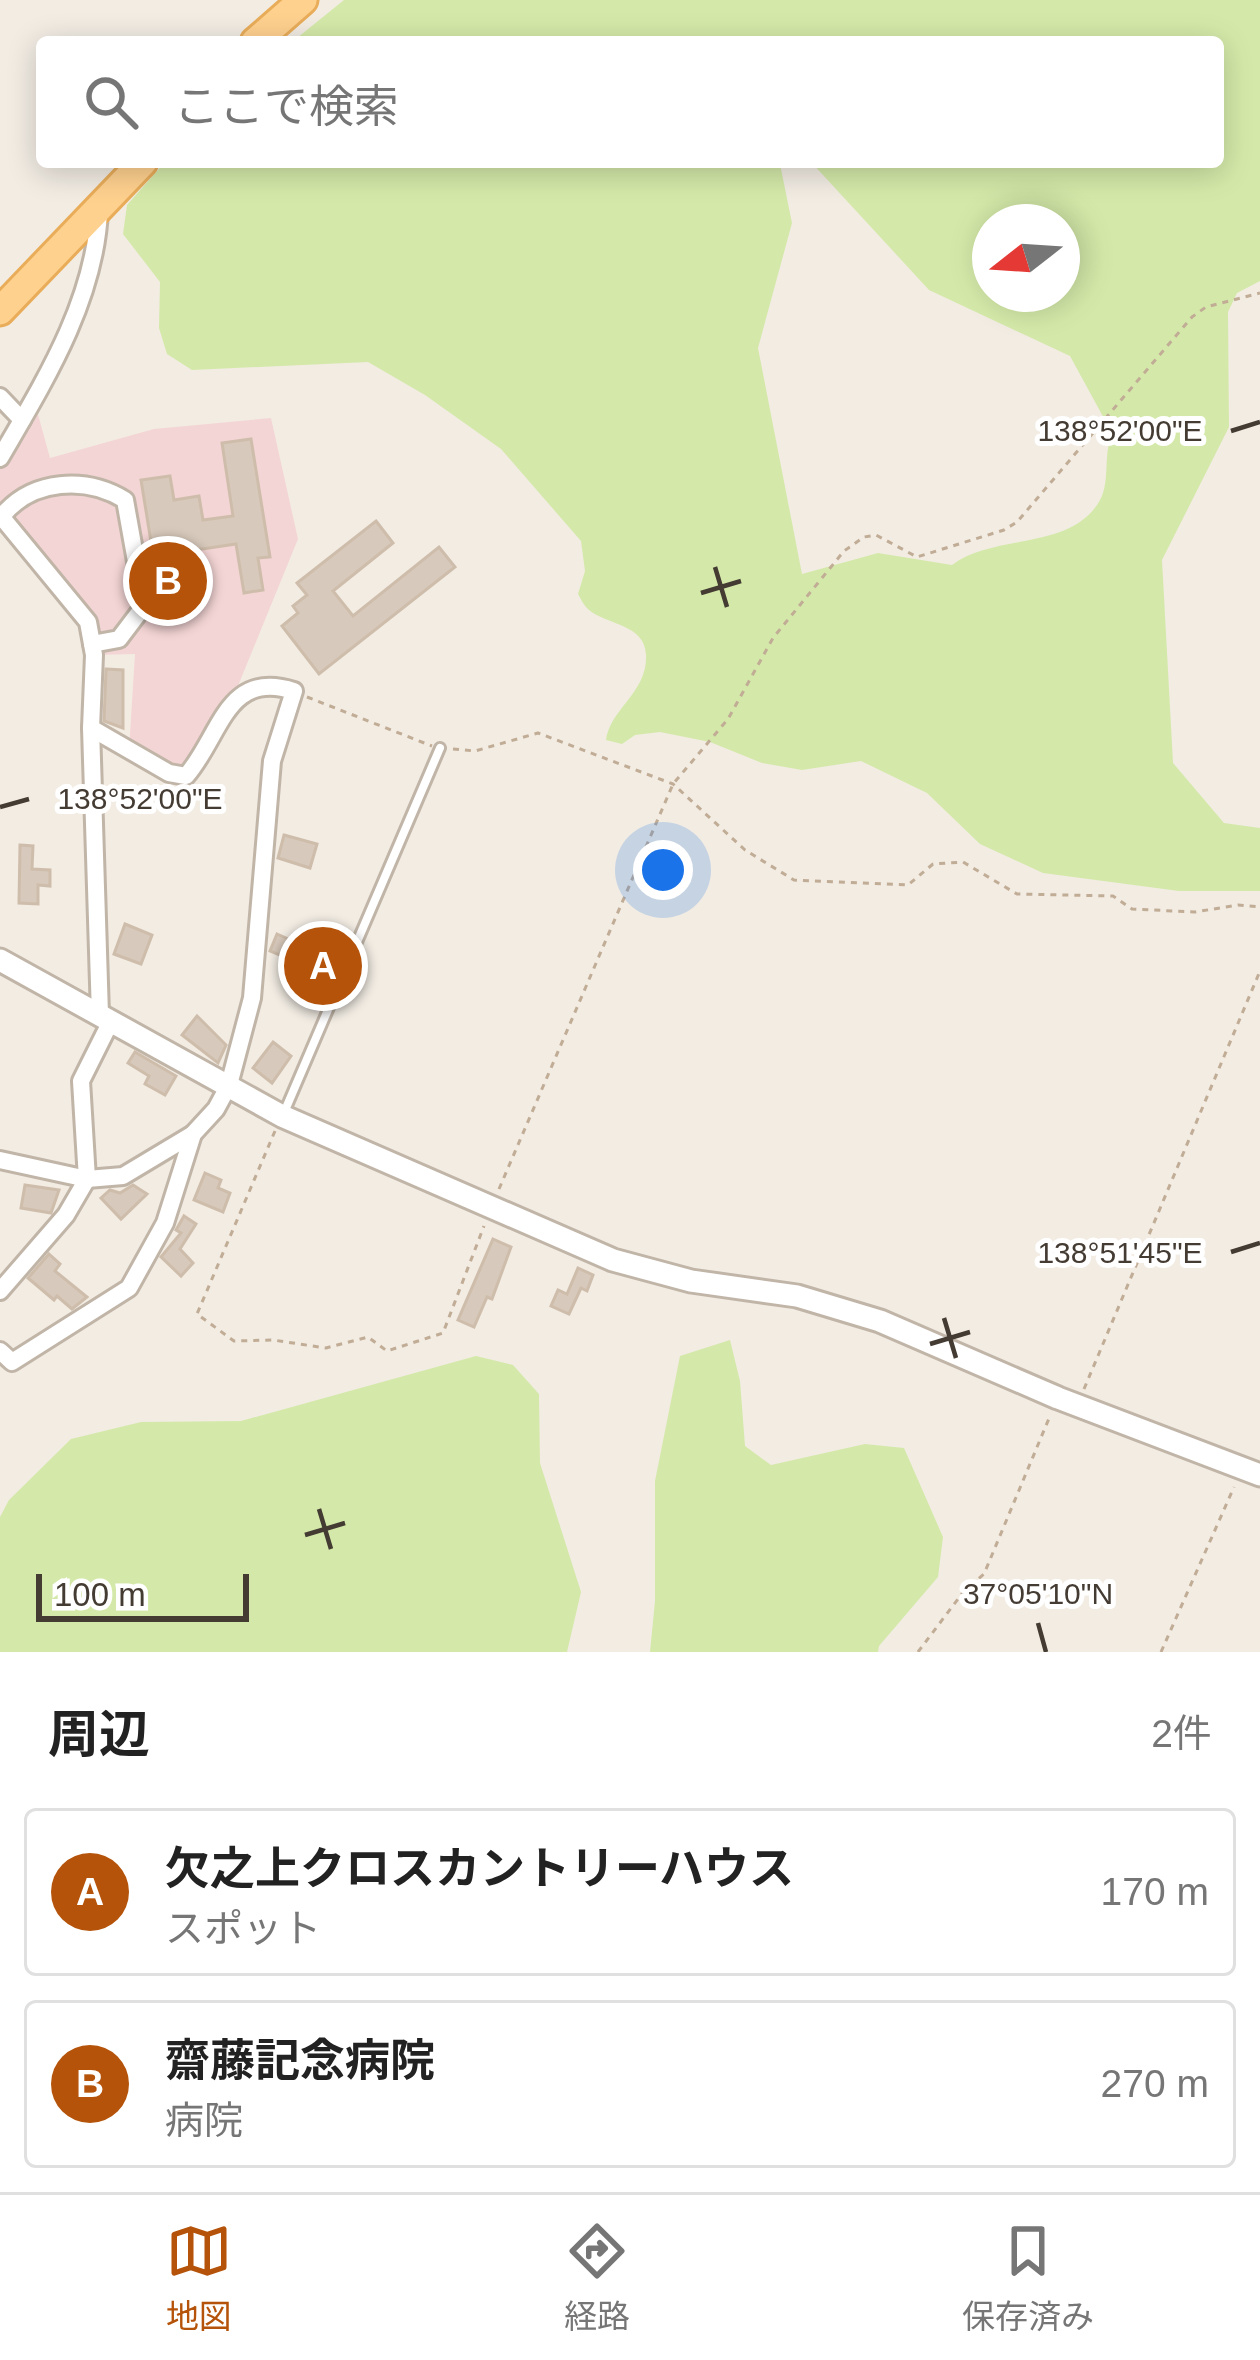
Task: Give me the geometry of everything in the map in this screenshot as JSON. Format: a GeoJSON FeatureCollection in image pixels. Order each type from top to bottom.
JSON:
{"type":"FeatureCollection","features":[{"type":"Feature","properties":{"kind":"main road"},"geometry":{"type":"LineString","coordinates":[[262,36],[303,0]]}},
{"type":"Feature","properties":{"kind":"main road"},"geometry":{"type":"LineString","coordinates":[[0,310],[138,168]]}},
{"type":"Feature","properties":{"kind":"street"},"geometry":{"type":"LineString","coordinates":[[0,458],[57,361],[97,246],[99,210]]}},
{"type":"Feature","properties":{"kind":"street"},"geometry":{"type":"LineString","coordinates":[[0,397],[22,420]]}},
{"type":"Feature","properties":{"kind":"street"},"geometry":{"type":"LineString","coordinates":[[0,1291],[65,1215],[87,1179],[81,1081],[106,1018],[92,644],[88,622],[1,516],[15,500],[77,483],[102,486],[125,500],[144,606],[118,639],[92,644]]}},
{"type":"Feature","properties":{"kind":"street"},"geometry":{"type":"LineString","coordinates":[[0,1160],[87,1179],[123,1176],[193,1134],[216,1109],[229,1084],[252,998],[272,760],[294,691],[254,686],[231,703],[186,776],[170,773],[92,728]]}},
{"type":"Feature","properties":{"kind":"street"},"geometry":{"type":"LineString","coordinates":[[0,960],[282,1116],[613,1260],[691,1281],[797,1296],[880,1321],[1251,1472]]}},
{"type":"Feature","properties":{"kind":"street"},"geometry":{"type":"LineString","coordinates":[[4,1362],[129,1288],[165,1222],[193,1134]]}},
{"type":"Feature","properties":{"kind":"lane"},"geometry":{"type":"LineString","coordinates":[[282,1116],[440,748]]}},
{"type":"Feature","properties":{"kind":"path"},"geometry":{"type":"LineString","coordinates":[[282,1116],[197,1314],[234,1341],[273,1340],[326,1348],[368,1337],[387,1352],[443,1333],[491,1209],[673,784],[728,718],[773,638],[844,551],[864,537],[876,535],[916,557],[1017,522],[1192,317],[1206,307],[1260,293]]}},
{"type":"Feature","properties":{"kind":"path"},"geometry":{"type":"LineString","coordinates":[[294,691],[440,748],[475,751],[538,734],[673,784],[745,850],[794,880],[908,885],[933,864],[963,862],[1017,894],[1113,896],[1132,909],[1195,913],[1238,905],[1260,907]]}},
{"type":"Feature","properties":{"kind":"path"},"geometry":{"type":"LineString","coordinates":[[918,1652],[964,1591],[984,1574],[1068,1401],[1260,970]]}},
{"type":"Feature","properties":{"kind":"path"},"geometry":{"type":"LineString","coordinates":[[1161,1652],[1251,1472]]}},
{"type":"Feature","properties":{"kind":"shaded area"},"geometry":{"type":"Polygon","coordinates":[[[34,400],[50,458],[154,429],[271,418],[298,539],[231,703],[186,776],[129,750],[135,654],[94,655],[88,622],[0,515],[0,458],[34,400]]]}},
{"type":"Feature","properties":{"kind":"green space"},"geometry":{"type":"Polygon","coordinates":[[[344,0],[1260,0],[1260,281],[1237,293],[1228,312],[1229,427],[1162,560],[1173,763],[1224,823],[1260,828],[1260,891],[1179,891],[1043,873],[980,844],[927,793],[861,761],[802,770],[660,732],[635,735],[622,744],[606,740],[614,719],[641,680],[644,645],[632,631],[584,604],[578,594],[585,571],[581,541],[501,449],[368,362],[192,370],[167,354],[159,328],[160,282],[123,234],[127,205],[160,168],[781,168],[792,223],[758,348],[802,574],[878,553],[952,565],[988,549],[1067,529],[1097,505],[1106,480],[1112,433],[1070,356],[976,312],[1080,312],[1080,204],[972,204],[972,310],[929,290],[817,168],[1224,168],[1224,36],[299,36],[344,0]]]}},
{"type":"Feature","properties":{"kind":"green space"},"geometry":{"type":"Polygon","coordinates":[[[730,1340],[740,1381],[745,1446],[771,1465],[865,1444],[904,1448],[943,1537],[938,1577],[878,1652],[650,1652],[655,1481],[680,1356],[730,1340]]]}},
{"type":"Feature","properties":{"kind":"green space"},"geometry":{"type":"Polygon","coordinates":[[[476,1356],[513,1365],[539,1394],[540,1463],[581,1592],[567,1652],[0,1652],[0,1517],[9,1500],[71,1439],[141,1422],[241,1421],[476,1356]]]}},
{"type":"Feature","properties":{"kind":"building"},"geometry":{"type":"Polygon","coordinates":[[[251,439],[270,557],[258,558],[263,590],[244,593],[236,544],[182,552],[192,611],[163,616],[141,480],[170,476],[174,500],[199,496],[203,520],[233,516],[222,443],[251,439]]]}},
{"type":"Feature","properties":{"kind":"building"},"geometry":{"type":"Polygon","coordinates":[[[376,521],[393,543],[333,591],[353,616],[439,547],[455,567],[319,674],[282,626],[298,613],[293,606],[307,595],[297,583],[376,521]]]}},
{"type":"Feature","properties":{"kind":"building"},"geometry":{"type":"Polygon","coordinates":[[[106,669],[123,670],[123,728],[104,721],[106,669]]]}},
{"type":"Feature","properties":{"kind":"building"},"geometry":{"type":"Polygon","coordinates":[[[284,835],[317,844],[310,868],[278,858],[284,835]]]}},
{"type":"Feature","properties":{"kind":"building"},"geometry":{"type":"Polygon","coordinates":[[[20,845],[33,846],[32,869],[50,870],[50,886],[38,885],[38,904],[19,903],[20,845]]]}},
{"type":"Feature","properties":{"kind":"building"},"geometry":{"type":"Polygon","coordinates":[[[125,924],[152,935],[141,964],[114,954],[125,924]]]}},
{"type":"Feature","properties":{"kind":"building"},"geometry":{"type":"Polygon","coordinates":[[[277,934],[318,952],[321,943],[340,951],[324,988],[306,980],[311,968],[270,951],[277,934]]]}},
{"type":"Feature","properties":{"kind":"building"},"geometry":{"type":"Polygon","coordinates":[[[197,1016],[226,1045],[218,1063],[182,1035],[197,1016]]]}},
{"type":"Feature","properties":{"kind":"building"},"geometry":{"type":"Polygon","coordinates":[[[273,1042],[291,1056],[272,1083],[253,1068],[273,1042]]]}},
{"type":"Feature","properties":{"kind":"building"},"geometry":{"type":"Polygon","coordinates":[[[135,1052],[176,1076],[165,1095],[145,1084],[149,1076],[128,1063],[135,1052]]]}},
{"type":"Feature","properties":{"kind":"building"},"geometry":{"type":"Polygon","coordinates":[[[205,1173],[221,1180],[218,1188],[230,1193],[223,1212],[194,1200],[205,1173]]]}},
{"type":"Feature","properties":{"kind":"building"},"geometry":{"type":"Polygon","coordinates":[[[25,1185],[59,1190],[51,1213],[21,1208],[25,1185]]]}},
{"type":"Feature","properties":{"kind":"building"},"geometry":{"type":"Polygon","coordinates":[[[133,1185],[147,1194],[121,1219],[101,1198],[110,1190],[120,1193],[133,1185]]]}},
{"type":"Feature","properties":{"kind":"building"},"geometry":{"type":"Polygon","coordinates":[[[184,1216],[196,1224],[180,1249],[193,1263],[181,1276],[161,1257],[181,1233],[176,1230],[184,1216]]]}},
{"type":"Feature","properties":{"kind":"building"},"geometry":{"type":"Polygon","coordinates":[[[493,1239],[511,1247],[492,1299],[487,1297],[474,1327],[458,1320],[493,1239]]]}},
{"type":"Feature","properties":{"kind":"building"},"geometry":{"type":"Polygon","coordinates":[[[49,1254],[60,1264],[55,1271],[87,1297],[72,1309],[28,1278],[49,1254]]]}},
{"type":"Feature","properties":{"kind":"building"},"geometry":{"type":"Polygon","coordinates":[[[578,1268],[593,1275],[569,1314],[551,1306],[558,1290],[567,1294],[578,1268]]]}},
{"type":"Feature","properties":{"kind":"place","name":"齋藤記念病院"},"geometry":{"type":"Point","coordinates":[168,581]}},
{"type":"Feature","properties":{"kind":"place","name":"欠之上クロスカントリーハウス"},"geometry":{"type":"Point","coordinates":[323,966]}}]}
